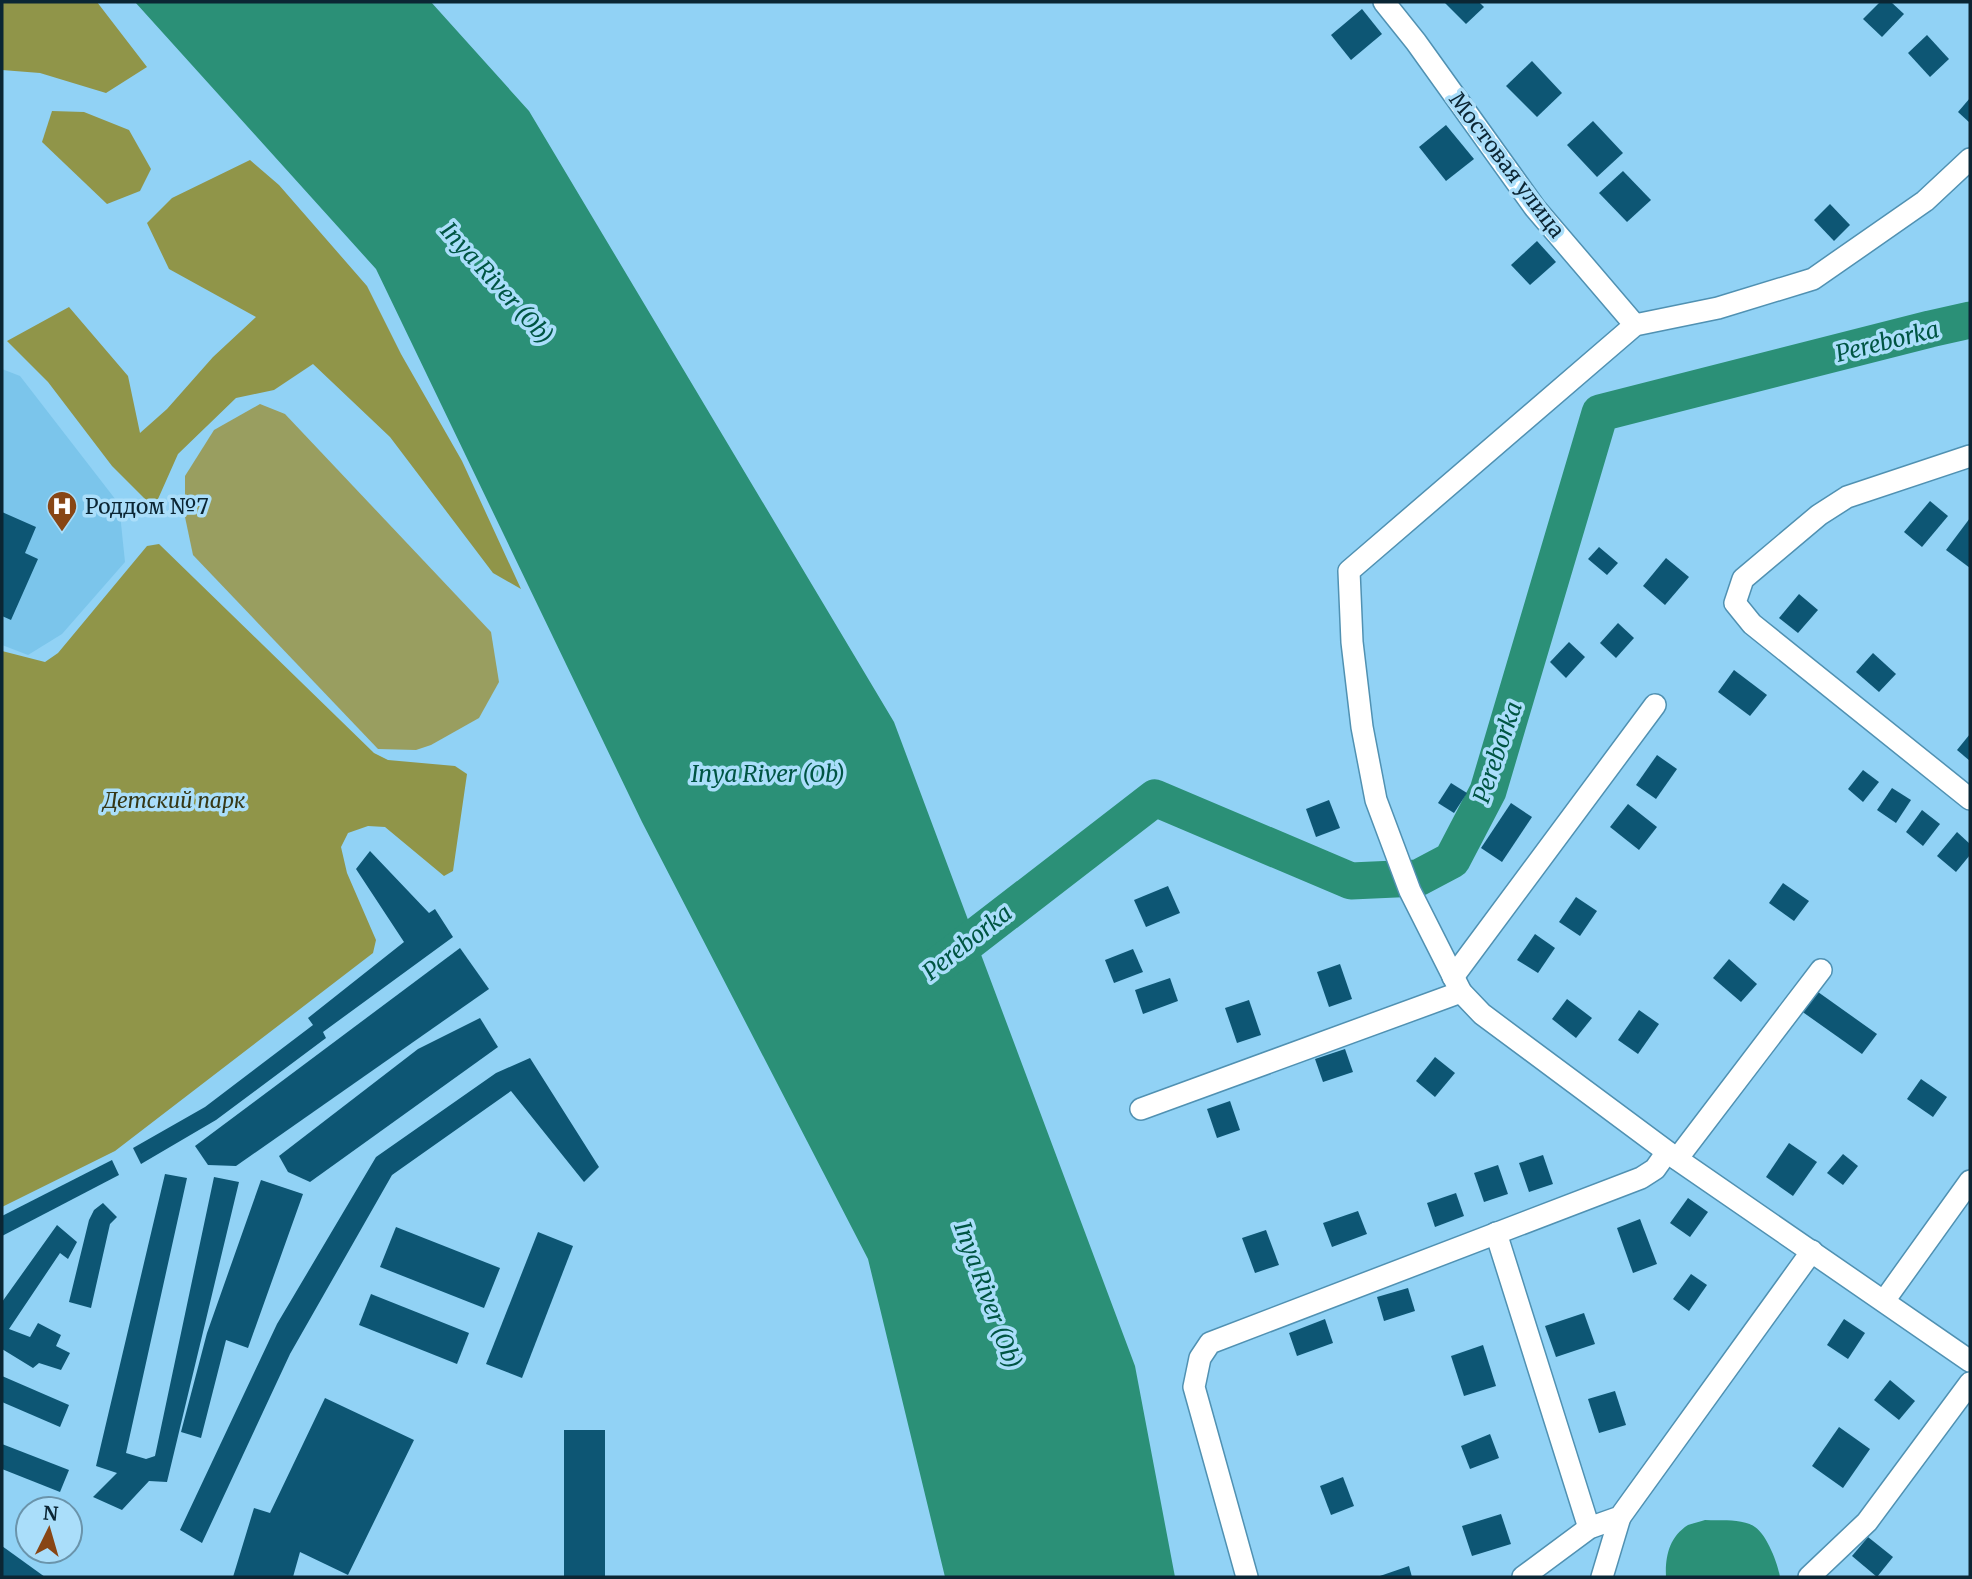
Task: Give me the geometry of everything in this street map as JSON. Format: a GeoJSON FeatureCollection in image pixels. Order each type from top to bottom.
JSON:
{"type":"FeatureCollection","features":[{"type":"Feature","properties":{"kind":"street","name":"Мостовая улица"},"geometry":{"type":"LineString","coordinates":[[1384,2],[1416,42],[1535,208],[1635,325]]}},
{"type":"Feature","properties":{"kind":"street"},"geometry":{"type":"LineString","coordinates":[[1970,159],[1925,201],[1813,279],[1718,308],[1635,325],[1349,571],[1352,642],[1362,727],[1376,800],[1410,891],[1457,984],[1482,1014],[1672,1156],[1970,1361]]}},
{"type":"Feature","properties":{"kind":"street"},"geometry":{"type":"LineString","coordinates":[[1970,456],[1847,497],[1819,515],[1743,579],[1735,603],[1752,624],[1970,799]]}},
{"type":"Feature","properties":{"kind":"street"},"geometry":{"type":"LineString","coordinates":[[1141,1109],[1457,984],[1655,705]]}},
{"type":"Feature","properties":{"kind":"street"},"geometry":{"type":"LineString","coordinates":[[1247,1577],[1194,1387],[1200,1358],[1210,1343],[1641,1178],[1672,1156],[1821,970]]}},
{"type":"Feature","properties":{"kind":"street"},"geometry":{"type":"LineString","coordinates":[[1884,1301],[1970,1181]]}},
{"type":"Feature","properties":{"kind":"street"},"geometry":{"type":"LineString","coordinates":[[1496,1233],[1589,1528]]}},
{"type":"Feature","properties":{"kind":"street"},"geometry":{"type":"LineString","coordinates":[[1602,1577],[1620,1517],[1812,1251]]}},
{"type":"Feature","properties":{"kind":"street"},"geometry":{"type":"LineString","coordinates":[[1809,1577],[1867,1522],[1970,1383]]}},
{"type":"Feature","properties":{"kind":"street"},"geometry":{"type":"LineString","coordinates":[[1523,1577],[1589,1528],[1620,1517]]}},
{"type":"Feature","properties":{"kind":"shaded area","name":"Роддом №7"},"geometry":{"type":"Polygon","coordinates":[[[2,369],[20,376],[119,504],[125,562],[62,634],[28,655],[2,645],[2,369]]]}},
{"type":"Feature","properties":{"kind":"shaded area"},"geometry":{"type":"Polygon","coordinates":[[[260,404],[285,414],[491,632],[499,682],[479,718],[431,745],[416,750],[378,749],[193,555],[185,517],[185,476],[214,430],[260,404]]]}},
{"type":"Feature","properties":{"kind":"green space"},"geometry":{"type":"Polygon","coordinates":[[[2,2],[97,2],[147,67],[106,93],[40,73],[2,70],[2,2]]]}},
{"type":"Feature","properties":{"kind":"green space"},"geometry":{"type":"Polygon","coordinates":[[[52,111],[84,112],[129,130],[151,169],[140,191],[107,204],[42,142],[52,111]]]}},
{"type":"Feature","properties":{"kind":"green space"},"geometry":{"type":"Polygon","coordinates":[[[250,160],[279,185],[367,286],[401,354],[462,461],[521,589],[493,573],[390,437],[313,364],[274,390],[236,398],[178,454],[154,508],[112,466],[48,382],[7,341],[69,307],[128,376],[140,433],[167,409],[213,357],[256,317],[169,269],[147,223],[172,198],[250,160]]]}},
{"type":"Feature","properties":{"kind":"green space","name":"Детский парк"},"geometry":{"type":"Polygon","coordinates":[[[159,544],[374,753],[388,760],[455,766],[467,774],[453,871],[444,876],[385,827],[368,826],[348,833],[341,847],[347,873],[376,940],[373,953],[115,1151],[2,1207],[2,651],[45,662],[58,653],[147,546],[159,544]]]}},
{"type":"Feature","properties":{"kind":"water","name":"Inya River (Ob)"},"geometry":{"type":"Polygon","coordinates":[[[135,2],[431,2],[529,111],[894,722],[1135,1366],[1175,1577],[945,1577],[868,1259],[642,822],[376,269],[135,2]]]}},
{"type":"Feature","properties":{"kind":"water"},"geometry":{"type":"Polygon","coordinates":[[[1705,1520],[1737,1521],[1755,1527],[1768,1543],[1780,1577],[1666,1577],[1666,1562],[1676,1535],[1688,1525],[1705,1520]]]}},
{"type":"Feature","properties":{"kind":"building"},"geometry":{"type":"Polygon","coordinates":[[[1444,2],[1479,2],[1484,7],[1466,24],[1444,2]]]}},
{"type":"Feature","properties":{"kind":"building"},"geometry":{"type":"Polygon","coordinates":[[[1880,2],[1891,2],[1904,14],[1882,37],[1863,19],[1880,2]]]}},
{"type":"Feature","properties":{"kind":"building"},"geometry":{"type":"Polygon","coordinates":[[[1362,9],[1382,34],[1351,60],[1331,35],[1362,9]]]}},
{"type":"Feature","properties":{"kind":"building"},"geometry":{"type":"Polygon","coordinates":[[[1927,35],[1949,59],[1930,77],[1908,53],[1927,35]]]}},
{"type":"Feature","properties":{"kind":"building"},"geometry":{"type":"Polygon","coordinates":[[[1532,61],[1562,93],[1537,117],[1506,86],[1532,61]]]}},
{"type":"Feature","properties":{"kind":"building"},"geometry":{"type":"Polygon","coordinates":[[[1970,98],[1970,123],[1958,112],[1970,98]]]}},
{"type":"Feature","properties":{"kind":"building"},"geometry":{"type":"Polygon","coordinates":[[[1593,121],[1623,153],[1597,177],[1567,145],[1593,121]]]}},
{"type":"Feature","properties":{"kind":"building"},"geometry":{"type":"Polygon","coordinates":[[[1446,125],[1474,159],[1446,181],[1419,147],[1446,125]]]}},
{"type":"Feature","properties":{"kind":"building"},"geometry":{"type":"Polygon","coordinates":[[[1623,171],[1651,200],[1627,222],[1599,193],[1623,171]]]}},
{"type":"Feature","properties":{"kind":"building"},"geometry":{"type":"Polygon","coordinates":[[[1830,204],[1850,225],[1834,241],[1814,220],[1830,204]]]}},
{"type":"Feature","properties":{"kind":"building"},"geometry":{"type":"Polygon","coordinates":[[[1537,241],[1556,262],[1530,285],[1511,265],[1537,241]]]}},
{"type":"Feature","properties":{"kind":"building"},"geometry":{"type":"Polygon","coordinates":[[[1930,501],[1948,516],[1922,547],[1904,532],[1930,501]]]}},
{"type":"Feature","properties":{"kind":"building"},"geometry":{"type":"Polygon","coordinates":[[[2,512],[36,527],[25,553],[38,559],[11,620],[2,616],[2,512]]]}},
{"type":"Feature","properties":{"kind":"building"},"geometry":{"type":"Polygon","coordinates":[[[1970,518],[1970,568],[1946,550],[1970,518]]]}},
{"type":"Feature","properties":{"kind":"building"},"geometry":{"type":"Polygon","coordinates":[[[1599,547],[1618,563],[1607,575],[1588,559],[1599,547]]]}},
{"type":"Feature","properties":{"kind":"building"},"geometry":{"type":"Polygon","coordinates":[[[1666,558],[1689,577],[1665,605],[1643,586],[1666,558]]]}},
{"type":"Feature","properties":{"kind":"building"},"geometry":{"type":"Polygon","coordinates":[[[1799,594],[1818,610],[1798,633],[1779,618],[1799,594]]]}},
{"type":"Feature","properties":{"kind":"building"},"geometry":{"type":"Polygon","coordinates":[[[1618,623],[1634,638],[1616,658],[1600,643],[1618,623]]]}},
{"type":"Feature","properties":{"kind":"building"},"geometry":{"type":"Polygon","coordinates":[[[1569,642],[1585,657],[1566,678],[1550,662],[1569,642]]]}},
{"type":"Feature","properties":{"kind":"building"},"geometry":{"type":"Polygon","coordinates":[[[1873,653],[1896,674],[1879,692],[1856,672],[1873,653]]]}},
{"type":"Feature","properties":{"kind":"building"},"geometry":{"type":"Polygon","coordinates":[[[1734,670],[1767,695],[1750,716],[1718,692],[1734,670]]]}},
{"type":"Feature","properties":{"kind":"building"},"geometry":{"type":"Polygon","coordinates":[[[1970,734],[1970,761],[1957,750],[1970,734]]]}},
{"type":"Feature","properties":{"kind":"building"},"geometry":{"type":"Polygon","coordinates":[[[1657,755],[1677,769],[1656,799],[1636,785],[1657,755]]]}},
{"type":"Feature","properties":{"kind":"building"},"geometry":{"type":"Polygon","coordinates":[[[1863,770],[1879,782],[1863,802],[1848,789],[1863,770]]]}},
{"type":"Feature","properties":{"kind":"building"},"geometry":{"type":"Polygon","coordinates":[[[1451,783],[1467,793],[1454,813],[1438,803],[1451,783]]]}},
{"type":"Feature","properties":{"kind":"building"},"geometry":{"type":"Polygon","coordinates":[[[1892,788],[1911,800],[1896,823],[1877,810],[1892,788]]]}},
{"type":"Feature","properties":{"kind":"building"},"geometry":{"type":"Polygon","coordinates":[[[1329,800],[1340,828],[1316,837],[1306,809],[1329,800]]]}},
{"type":"Feature","properties":{"kind":"building"},"geometry":{"type":"Polygon","coordinates":[[[1511,803],[1532,817],[1502,862],[1481,848],[1511,803]]]}},
{"type":"Feature","properties":{"kind":"building"},"geometry":{"type":"Polygon","coordinates":[[[1628,804],[1657,827],[1639,850],[1610,827],[1628,804]]]}},
{"type":"Feature","properties":{"kind":"building"},"geometry":{"type":"Polygon","coordinates":[[[1922,810],[1940,824],[1923,846],[1906,832],[1922,810]]]}},
{"type":"Feature","properties":{"kind":"building"},"geometry":{"type":"Polygon","coordinates":[[[1957,832],[1970,844],[1970,855],[1956,872],[1937,856],[1957,832]]]}},
{"type":"Feature","properties":{"kind":"building"},"geometry":{"type":"Polygon","coordinates":[[[370,851],[429,913],[435,909],[453,937],[323,1032],[326,1038],[216,1120],[141,1164],[133,1148],[205,1107],[313,1025],[308,1018],[404,942],[356,869],[370,851]]]}},
{"type":"Feature","properties":{"kind":"building"},"geometry":{"type":"Polygon","coordinates":[[[1783,883],[1809,901],[1794,921],[1769,903],[1783,883]]]}},
{"type":"Feature","properties":{"kind":"building"},"geometry":{"type":"Polygon","coordinates":[[[1168,886],[1180,913],[1146,927],[1134,900],[1168,886]]]}},
{"type":"Feature","properties":{"kind":"building"},"geometry":{"type":"Polygon","coordinates":[[[1576,897],[1597,911],[1580,936],[1559,922],[1576,897]]]}},
{"type":"Feature","properties":{"kind":"building"},"geometry":{"type":"Polygon","coordinates":[[[1535,934],[1555,948],[1538,973],[1517,960],[1535,934]]]}},
{"type":"Feature","properties":{"kind":"building"},"geometry":{"type":"Polygon","coordinates":[[[460,948],[489,989],[236,1166],[208,1165],[195,1146],[460,948]]]}},
{"type":"Feature","properties":{"kind":"building"},"geometry":{"type":"Polygon","coordinates":[[[1133,949],[1143,972],[1114,983],[1105,960],[1133,949]]]}},
{"type":"Feature","properties":{"kind":"building"},"geometry":{"type":"Polygon","coordinates":[[[1729,959],[1757,984],[1741,1002],[1713,978],[1729,959]]]}},
{"type":"Feature","properties":{"kind":"building"},"geometry":{"type":"Polygon","coordinates":[[[1340,964],[1352,999],[1329,1007],[1317,972],[1340,964]]]}},
{"type":"Feature","properties":{"kind":"building"},"geometry":{"type":"Polygon","coordinates":[[[1170,978],[1178,1001],[1143,1014],[1135,990],[1170,978]]]}},
{"type":"Feature","properties":{"kind":"building"},"geometry":{"type":"Polygon","coordinates":[[[1811,987],[1877,1034],[1862,1054],[1797,1008],[1811,987]]]}},
{"type":"Feature","properties":{"kind":"building"},"geometry":{"type":"Polygon","coordinates":[[[1567,999],[1592,1018],[1576,1038],[1552,1019],[1567,999]]]}},
{"type":"Feature","properties":{"kind":"building"},"geometry":{"type":"Polygon","coordinates":[[[1249,1000],[1261,1035],[1237,1043],[1225,1008],[1249,1000]]]}},
{"type":"Feature","properties":{"kind":"building"},"geometry":{"type":"Polygon","coordinates":[[[1639,1010],[1659,1024],[1638,1054],[1618,1040],[1639,1010]]]}},
{"type":"Feature","properties":{"kind":"building"},"geometry":{"type":"Polygon","coordinates":[[[480,1018],[498,1047],[310,1182],[288,1172],[279,1156],[418,1049],[480,1018]]]}},
{"type":"Feature","properties":{"kind":"building"},"geometry":{"type":"Polygon","coordinates":[[[1345,1049],[1353,1072],[1323,1082],[1315,1059],[1345,1049]]]}},
{"type":"Feature","properties":{"kind":"building"},"geometry":{"type":"Polygon","coordinates":[[[1435,1057],[1455,1073],[1435,1097],[1416,1081],[1435,1057]]]}},
{"type":"Feature","properties":{"kind":"building"},"geometry":{"type":"Polygon","coordinates":[[[530,1058],[599,1167],[584,1182],[511,1091],[392,1175],[290,1354],[202,1543],[180,1530],[277,1324],[376,1157],[496,1073],[530,1058]]]}},
{"type":"Feature","properties":{"kind":"building"},"geometry":{"type":"Polygon","coordinates":[[[1921,1079],[1947,1097],[1933,1117],[1907,1099],[1921,1079]]]}},
{"type":"Feature","properties":{"kind":"building"},"geometry":{"type":"Polygon","coordinates":[[[1230,1101],[1240,1130],[1217,1138],[1207,1109],[1230,1101]]]}},
{"type":"Feature","properties":{"kind":"building"},"geometry":{"type":"Polygon","coordinates":[[[1789,1143],[1817,1162],[1793,1196],[1766,1177],[1789,1143]]]}},
{"type":"Feature","properties":{"kind":"building"},"geometry":{"type":"Polygon","coordinates":[[[1843,1154],[1858,1166],[1843,1185],[1827,1173],[1843,1154]]]}},
{"type":"Feature","properties":{"kind":"building"},"geometry":{"type":"Polygon","coordinates":[[[1543,1155],[1553,1184],[1529,1192],[1519,1163],[1543,1155]]]}},
{"type":"Feature","properties":{"kind":"building"},"geometry":{"type":"Polygon","coordinates":[[[112,1160],[119,1175],[2,1236],[2,1216],[112,1160]]]}},
{"type":"Feature","properties":{"kind":"building"},"geometry":{"type":"Polygon","coordinates":[[[1498,1165],[1508,1194],[1484,1202],[1474,1173],[1498,1165]]]}},
{"type":"Feature","properties":{"kind":"building"},"geometry":{"type":"Polygon","coordinates":[[[165,1174],[187,1178],[126,1453],[146,1459],[155,1456],[214,1177],[239,1182],[167,1482],[149,1481],[122,1510],[93,1497],[117,1473],[96,1466],[165,1174]]]}},
{"type":"Feature","properties":{"kind":"building"},"geometry":{"type":"Polygon","coordinates":[[[261,1180],[303,1194],[248,1348],[226,1340],[201,1438],[181,1432],[207,1333],[261,1180]]]}},
{"type":"Feature","properties":{"kind":"building"},"geometry":{"type":"Polygon","coordinates":[[[1456,1193],[1464,1216],[1435,1227],[1427,1203],[1456,1193]]]}},
{"type":"Feature","properties":{"kind":"building"},"geometry":{"type":"Polygon","coordinates":[[[1688,1198],[1708,1212],[1690,1237],[1670,1223],[1688,1198]]]}},
{"type":"Feature","properties":{"kind":"building"},"geometry":{"type":"Polygon","coordinates":[[[103,1203],[117,1217],[110,1224],[91,1308],[69,1302],[89,1220],[94,1210],[103,1203]]]}},
{"type":"Feature","properties":{"kind":"building"},"geometry":{"type":"Polygon","coordinates":[[[1358,1211],[1367,1234],[1332,1247],[1323,1223],[1358,1211]]]}},
{"type":"Feature","properties":{"kind":"building"},"geometry":{"type":"Polygon","coordinates":[[[1640,1219],[1657,1264],[1633,1273],[1617,1228],[1640,1219]]]}},
{"type":"Feature","properties":{"kind":"building"},"geometry":{"type":"Polygon","coordinates":[[[57,1225],[77,1242],[68,1259],[60,1253],[9,1329],[30,1337],[38,1323],[61,1335],[56,1346],[70,1353],[61,1370],[39,1363],[33,1368],[2,1349],[2,1302],[57,1225]]]}},
{"type":"Feature","properties":{"kind":"building"},"geometry":{"type":"Polygon","coordinates":[[[396,1227],[500,1268],[484,1308],[380,1267],[396,1227]]]}},
{"type":"Feature","properties":{"kind":"building"},"geometry":{"type":"Polygon","coordinates":[[[1266,1230],[1279,1265],[1255,1273],[1242,1238],[1266,1230]]]}},
{"type":"Feature","properties":{"kind":"building"},"geometry":{"type":"Polygon","coordinates":[[[538,1232],[573,1246],[522,1378],[486,1364],[538,1232]]]}},
{"type":"Feature","properties":{"kind":"building"},"geometry":{"type":"Polygon","coordinates":[[[1691,1274],[1707,1285],[1689,1311],[1673,1299],[1691,1274]]]}},
{"type":"Feature","properties":{"kind":"building"},"geometry":{"type":"Polygon","coordinates":[[[1408,1288],[1415,1311],[1384,1321],[1377,1297],[1408,1288]]]}},
{"type":"Feature","properties":{"kind":"building"},"geometry":{"type":"Polygon","coordinates":[[[371,1294],[469,1333],[457,1364],[359,1325],[371,1294]]]}},
{"type":"Feature","properties":{"kind":"building"},"geometry":{"type":"Polygon","coordinates":[[[1584,1313],[1595,1344],[1556,1357],[1545,1326],[1584,1313]]]}},
{"type":"Feature","properties":{"kind":"building"},"geometry":{"type":"Polygon","coordinates":[[[1325,1319],[1333,1343],[1297,1356],[1289,1333],[1325,1319]]]}},
{"type":"Feature","properties":{"kind":"building"},"geometry":{"type":"Polygon","coordinates":[[[1844,1319],[1865,1333],[1848,1359],[1827,1345],[1844,1319]]]}},
{"type":"Feature","properties":{"kind":"building"},"geometry":{"type":"Polygon","coordinates":[[[1483,1345],[1496,1386],[1464,1396],[1451,1356],[1483,1345]]]}},
{"type":"Feature","properties":{"kind":"building"},"geometry":{"type":"Polygon","coordinates":[[[2,1376],[69,1405],[60,1427],[2,1402],[2,1376]]]}},
{"type":"Feature","properties":{"kind":"building"},"geometry":{"type":"Polygon","coordinates":[[[1890,1380],[1915,1401],[1899,1420],[1874,1400],[1890,1380]]]}},
{"type":"Feature","properties":{"kind":"building"},"geometry":{"type":"Polygon","coordinates":[[[1615,1391],[1626,1425],[1599,1433],[1588,1399],[1615,1391]]]}},
{"type":"Feature","properties":{"kind":"building"},"geometry":{"type":"Polygon","coordinates":[[[325,1398],[414,1440],[348,1575],[300,1552],[293,1577],[233,1577],[254,1508],[270,1513],[325,1398]]]}},
{"type":"Feature","properties":{"kind":"building"},"geometry":{"type":"Polygon","coordinates":[[[1839,1427],[1870,1449],[1843,1488],[1812,1466],[1839,1427]]]}},
{"type":"Feature","properties":{"kind":"building"},"geometry":{"type":"Polygon","coordinates":[[[564,1430],[605,1430],[605,1577],[564,1577],[564,1430]]]}},
{"type":"Feature","properties":{"kind":"building"},"geometry":{"type":"Polygon","coordinates":[[[1490,1434],[1499,1458],[1470,1469],[1461,1446],[1490,1434]]]}},
{"type":"Feature","properties":{"kind":"building"},"geometry":{"type":"Polygon","coordinates":[[[2,1444],[69,1470],[60,1492],[2,1469],[2,1444]]]}},
{"type":"Feature","properties":{"kind":"building"},"geometry":{"type":"Polygon","coordinates":[[[1343,1477],[1354,1506],[1331,1515],[1320,1486],[1343,1477]]]}},
{"type":"Feature","properties":{"kind":"building"},"geometry":{"type":"Polygon","coordinates":[[[1501,1514],[1511,1544],[1472,1556],[1462,1526],[1501,1514]]]}},
{"type":"Feature","properties":{"kind":"building"},"geometry":{"type":"Polygon","coordinates":[[[1868,1537],[1893,1557],[1877,1577],[1852,1556],[1868,1537]]]}},
{"type":"Feature","properties":{"kind":"building"},"geometry":{"type":"Polygon","coordinates":[[[2,1546],[14,1555],[14,1565],[28,1565],[45,1577],[2,1577],[2,1546]]]}},
{"type":"Feature","properties":{"kind":"building"},"geometry":{"type":"Polygon","coordinates":[[[1409,1566],[1412,1577],[1377,1577],[1409,1566]]]}},
{"type":"Feature","properties":{"kind":"waterway","name":"Pereborka"},"geometry":{"type":"LineString","coordinates":[[936,967],[1155,798],[1351,881],[1418,878],[1452,860],[1488,791],[1600,413],[1970,320]]}},
{"type":"Feature","properties":{"kind":"place","name":"Роддом №7"},"geometry":{"type":"Point","coordinates":[62,533]}}]}
